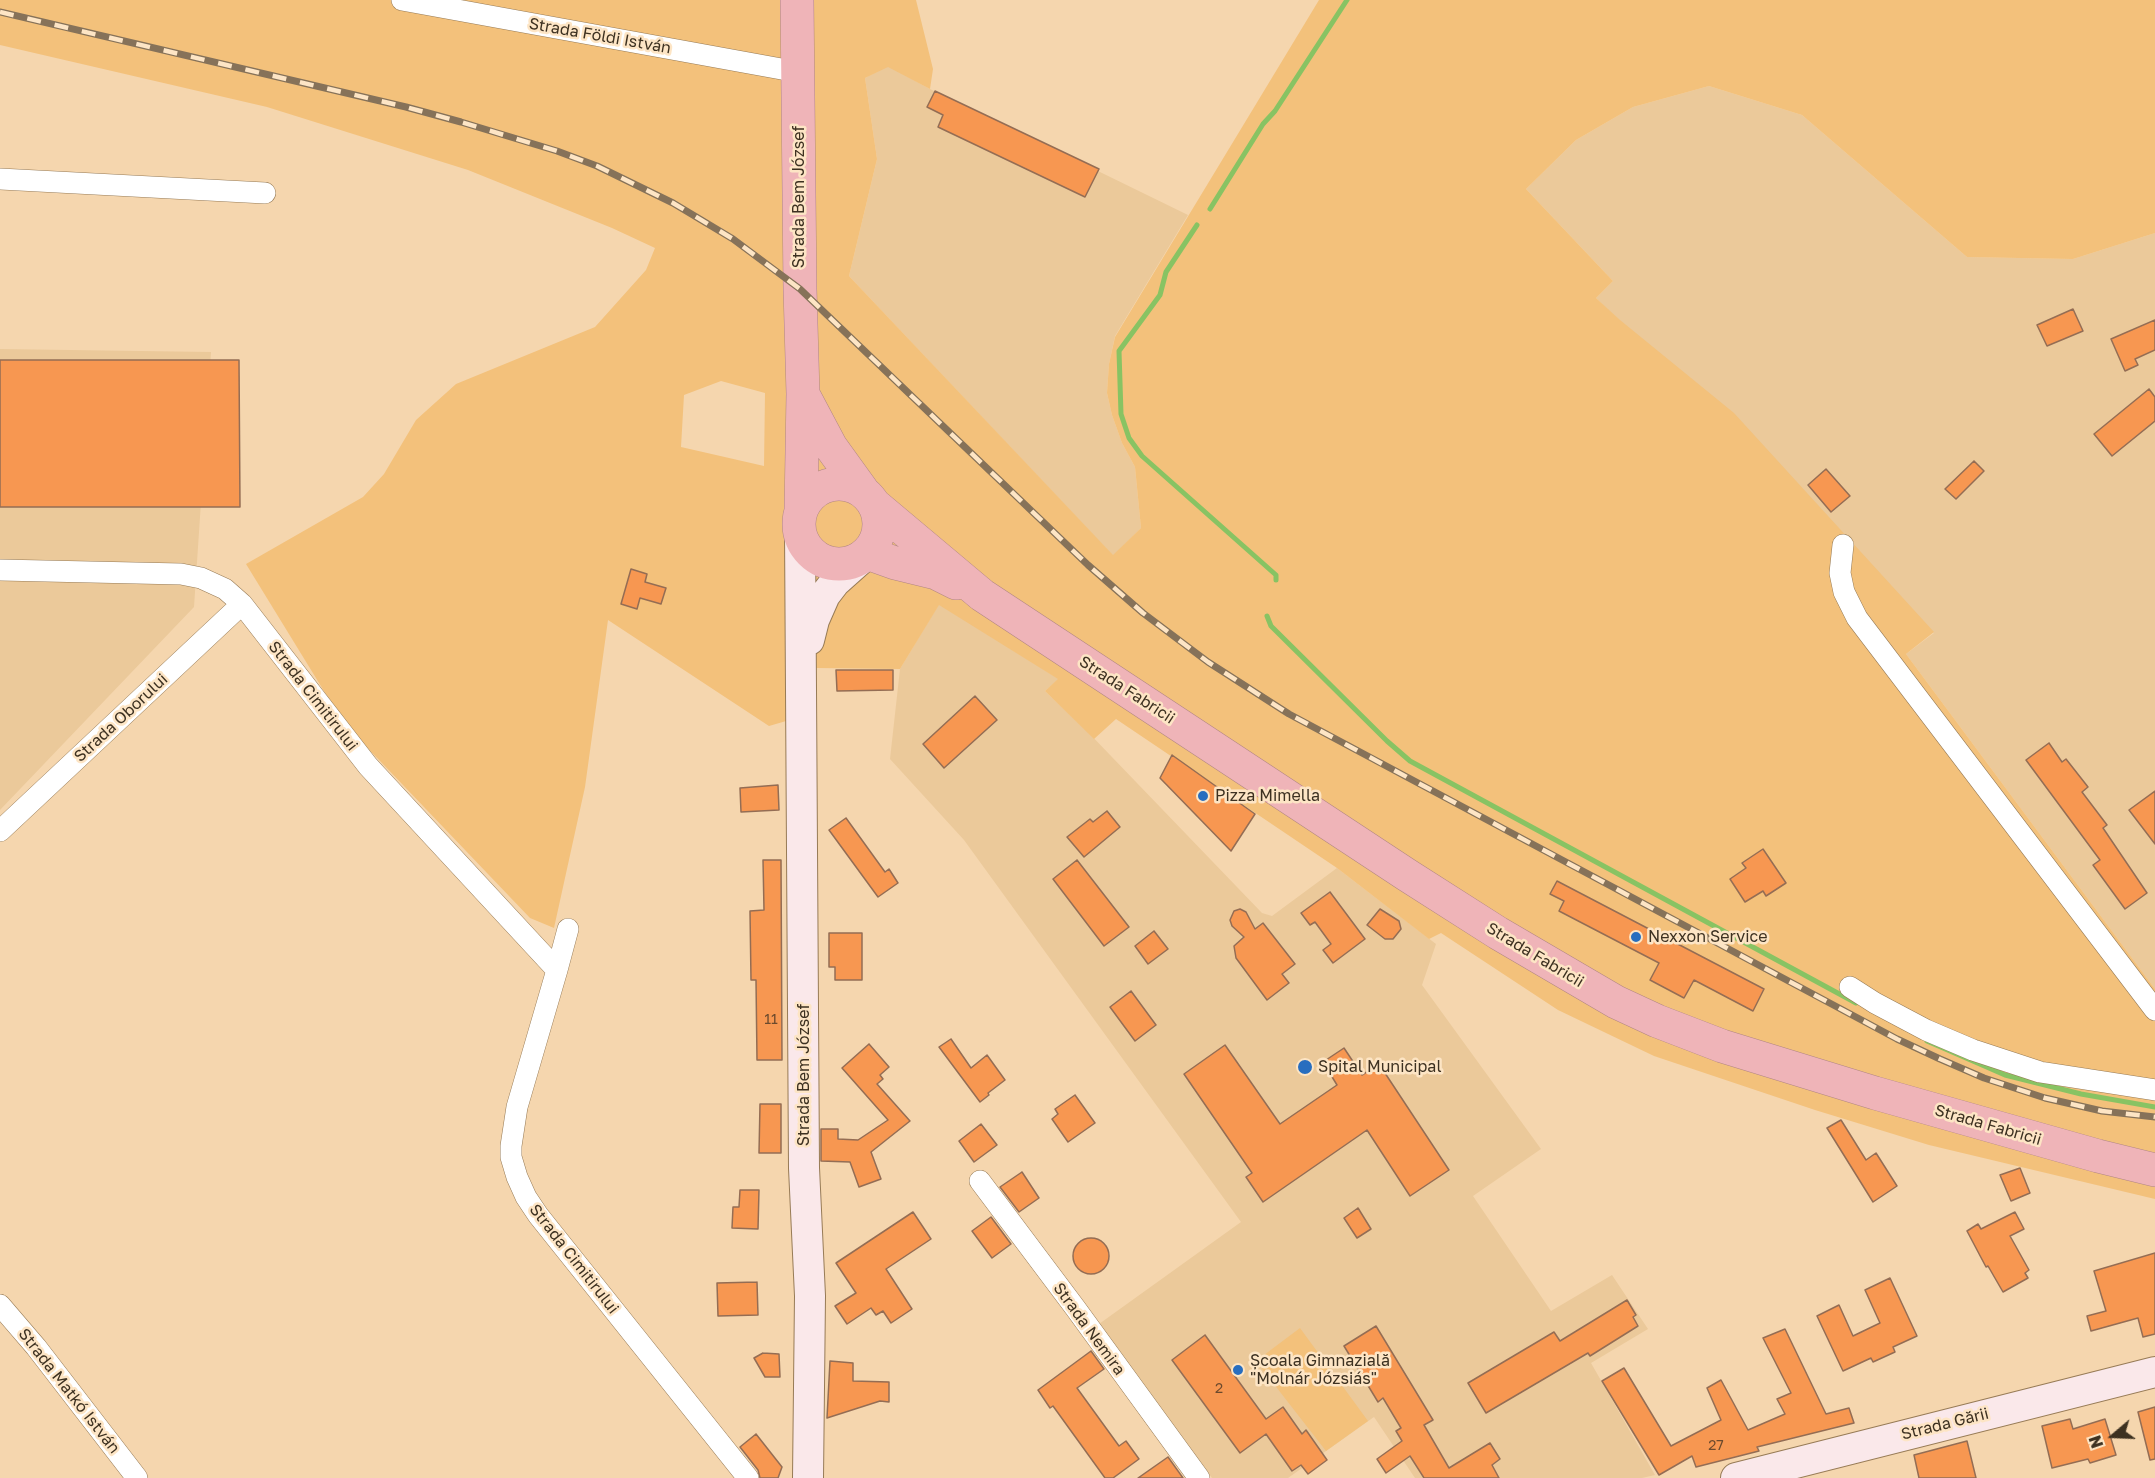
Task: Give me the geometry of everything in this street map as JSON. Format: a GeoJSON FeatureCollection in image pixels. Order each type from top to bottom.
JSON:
{"type":"FeatureCollection","features":[{"type":"Feature","properties":{"kind":"highway","name":"Strada Bem József"},"geometry":{"type":"LineString","coordinates":[[798,0],[803,394],[801,521]]}},
{"type":"Feature","properties":{"kind":"highway","name":"Strada Bem József"},"geometry":{"type":"LineString","coordinates":[[803,394],[831,447],[869,498]]}},
{"type":"Feature","properties":{"kind":"highway"},"geometry":{"type":"LineString","coordinates":[[845,484],[869,498],[879,520],[878,534],[873,547],[865,555],[843,564],[820,559],[811,552],[801,521],[812,495],[827,485],[845,484]]}},
{"type":"Feature","properties":{"kind":"highway","name":"Strada Fabricii"},"geometry":{"type":"LineString","coordinates":[[869,498],[982,595],[1407,875],[1508,939],[1616,1002],[1657,1021],[1733,1049],[1875,1093],[2086,1153],[2155,1170]]}},
{"type":"Feature","properties":{"kind":"highway","name":"Strada Fabricii"},"geometry":{"type":"LineString","coordinates":[[865,555],[936,573],[982,595]]}},
{"type":"Feature","properties":{"kind":"main road","name":"Strada Bem József"},"geometry":{"type":"LineString","coordinates":[[801,521],[804,1168],[810,1296],[808,1478]]}},
{"type":"Feature","properties":{"kind":"main road","name":"Strada Bem József"},"geometry":{"type":"LineString","coordinates":[[802,672],[814,620],[825,595],[835,582],[865,555]]}},
{"type":"Feature","properties":{"kind":"main road","name":"Strada Gării"},"geometry":{"type":"LineString","coordinates":[[1736,1478],[2155,1372]]}},
{"type":"Feature","properties":{"kind":"street","name":"Strada Földi István"},"geometry":{"type":"LineString","coordinates":[[402,0],[798,72]]}},
{"type":"Feature","properties":{"kind":"street"},"geometry":{"type":"LineString","coordinates":[[0,179],[265,193]]}},
{"type":"Feature","properties":{"kind":"street"},"geometry":{"type":"LineString","coordinates":[[1843,545],[1840,573],[1844,592],[1857,618],[2155,1010]]}},
{"type":"Feature","properties":{"kind":"street","name":"Strada Cimitirului"},"geometry":{"type":"LineString","coordinates":[[0,570],[181,574],[214,583],[242,604],[368,766],[557,970]]}},
{"type":"Feature","properties":{"kind":"street","name":"Strada Oborului"},"geometry":{"type":"LineString","coordinates":[[0,831],[242,604]]}},
{"type":"Feature","properties":{"kind":"street","name":"Strada Cimitirului"},"geometry":{"type":"LineString","coordinates":[[568,929],[514,1123],[511,1146],[517,1177],[538,1215],[747,1478]]}},
{"type":"Feature","properties":{"kind":"street"},"geometry":{"type":"LineString","coordinates":[[1850,987],[1926,1030],[1984,1054],[2040,1072],[2155,1090]]}},
{"type":"Feature","properties":{"kind":"street","name":"Strada Nemira"},"geometry":{"type":"LineString","coordinates":[[980,1181],[1198,1478]]}},
{"type":"Feature","properties":{"kind":"street","name":"Strada Matkó István"},"geometry":{"type":"LineString","coordinates":[[0,1305],[36,1347],[138,1478]]}},
{"type":"Feature","properties":{"kind":"shaded area"},"geometry":{"type":"Polygon","coordinates":[[[0,0],[916,0],[933,69],[930,89],[888,67],[865,78],[877,159],[849,276],[1113,555],[1141,528],[1135,467],[1122,443],[1107,393],[1109,364],[1115,337],[1319,0],[2155,0],[2155,233],[2073,259],[1967,257],[1802,115],[1709,86],[1633,107],[1576,140],[1526,189],[1613,281],[1596,298],[1734,413],[1934,632],[1906,654],[2155,989],[2155,1199],[1929,1145],[1815,1110],[1654,1056],[1558,1010],[1441,933],[1429,939],[1337,868],[1116,719],[1094,739],[1045,691],[1058,679],[939,605],[900,669],[816,668],[817,712],[769,726],[608,620],[585,787],[554,928],[530,918],[359,739],[327,696],[246,564],[363,497],[384,474],[416,420],[456,384],[595,327],[646,270],[655,248],[612,228],[468,170],[267,107],[0,45],[0,0]],[[721,381],[684,395],[681,447],[764,466],[765,393],[721,381]]]}},
{"type":"Feature","properties":{"kind":"shaded area"},"geometry":{"type":"Polygon","coordinates":[[[888,66],[930,89],[1188,215],[1115,336],[1109,364],[1107,393],[1122,443],[1135,467],[1141,528],[1113,556],[849,276],[877,159],[865,78],[888,66]]]}},
{"type":"Feature","properties":{"kind":"shaded area"},"geometry":{"type":"Polygon","coordinates":[[[1709,86],[1802,115],[1967,257],[2073,259],[2155,233],[2155,989],[1906,654],[1934,633],[1596,298],[1613,281],[1526,189],[1576,140],[1633,107],[1709,86]]]}},
{"type":"Feature","properties":{"kind":"shaded area"},"geometry":{"type":"Polygon","coordinates":[[[0,349],[211,352],[194,607],[0,810],[0,349]]]}},
{"type":"Feature","properties":{"kind":"shaded area","name":"Spital Municipal"},"geometry":{"type":"Polygon","coordinates":[[[939,604],[1059,679],[1045,691],[1086,730],[1262,913],[1272,916],[1337,868],[1436,944],[1422,985],[1541,1149],[1473,1196],[1551,1311],[1612,1275],[1648,1329],[1591,1363],[1655,1475],[1642,1478],[1415,1478],[1374,1417],[1288,1478],[1212,1478],[1099,1324],[1241,1222],[964,840],[890,759],[900,669],[939,604]]]}},
{"type":"Feature","properties":{"kind":"shaded area"},"geometry":{"type":"Polygon","coordinates":[[[1300,1328],[1368,1421],[1326,1451],[1256,1361],[1300,1328]]]}},
{"type":"Feature","properties":{"kind":"building"},"geometry":{"type":"Polygon","coordinates":[[[935,91],[1099,169],[1085,197],[938,127],[943,115],[927,107],[935,91]]]}},
{"type":"Feature","properties":{"kind":"building"},"geometry":{"type":"Polygon","coordinates":[[[2073,309],[2083,331],[2047,346],[2037,325],[2073,309]]]}},
{"type":"Feature","properties":{"kind":"building"},"geometry":{"type":"Polygon","coordinates":[[[2155,320],[2155,350],[2135,359],[2138,365],[2125,371],[2111,339],[2155,320]]]}},
{"type":"Feature","properties":{"kind":"building"},"geometry":{"type":"Polygon","coordinates":[[[0,360],[239,360],[240,507],[0,507],[0,360]]]}},
{"type":"Feature","properties":{"kind":"building"},"geometry":{"type":"Polygon","coordinates":[[[2149,389],[2155,397],[2155,421],[2112,456],[2094,434],[2149,389]]]}},
{"type":"Feature","properties":{"kind":"building"},"geometry":{"type":"Polygon","coordinates":[[[1974,461],[1984,471],[1956,499],[1945,489],[1974,461]]]}},
{"type":"Feature","properties":{"kind":"building"},"geometry":{"type":"Polygon","coordinates":[[[1826,469],[1850,496],[1831,512],[1808,485],[1826,469]]]}},
{"type":"Feature","properties":{"kind":"building"},"geometry":{"type":"Polygon","coordinates":[[[631,569],[647,574],[645,582],[666,588],[661,604],[640,598],[637,609],[621,604],[631,569]]]}},
{"type":"Feature","properties":{"kind":"building"},"geometry":{"type":"Polygon","coordinates":[[[836,670],[893,670],[893,690],[837,691],[836,670]]]}},
{"type":"Feature","properties":{"kind":"building"},"geometry":{"type":"Polygon","coordinates":[[[975,696],[997,720],[944,768],[923,744],[975,696]]]}},
{"type":"Feature","properties":{"kind":"building"},"geometry":{"type":"Polygon","coordinates":[[[2049,743],[2062,762],[2066,759],[2088,787],[2082,792],[2107,825],[2103,828],[2147,893],[2125,909],[2093,865],[2100,860],[2026,760],[2049,743]]]}},
{"type":"Feature","properties":{"kind":"building","name":"Pizza Mimella"},"geometry":{"type":"Polygon","coordinates":[[[1172,755],[1255,814],[1231,851],[1160,778],[1172,755]]]}},
{"type":"Feature","properties":{"kind":"building"},"geometry":{"type":"Polygon","coordinates":[[[778,785],[779,810],[741,812],[740,788],[778,785]]]}},
{"type":"Feature","properties":{"kind":"building"},"geometry":{"type":"Polygon","coordinates":[[[2155,791],[2155,844],[2129,810],[2155,791]]]}},
{"type":"Feature","properties":{"kind":"building"},"geometry":{"type":"Polygon","coordinates":[[[1107,811],[1120,827],[1084,857],[1067,837],[1090,819],[1093,822],[1107,811]]]}},
{"type":"Feature","properties":{"kind":"building"},"geometry":{"type":"Polygon","coordinates":[[[846,818],[885,872],[889,869],[898,883],[878,897],[829,830],[846,818]]]}},
{"type":"Feature","properties":{"kind":"building"},"geometry":{"type":"Polygon","coordinates":[[[1763,849],[1786,883],[1766,896],[1763,891],[1745,902],[1730,879],[1746,868],[1742,863],[1763,849]]]}},
{"type":"Feature","properties":{"kind":"building"},"geometry":{"type":"Polygon","coordinates":[[[763,860],[781,860],[782,1060],[757,1060],[756,980],[751,980],[750,911],[764,910],[763,860]]]}},
{"type":"Feature","properties":{"kind":"building"},"geometry":{"type":"Polygon","coordinates":[[[1077,860],[1129,927],[1104,946],[1053,879],[1077,860]]]}},
{"type":"Feature","properties":{"kind":"building","name":"Nexxon Service"},"geometry":{"type":"Polygon","coordinates":[[[1557,881],[1764,989],[1753,1011],[1694,980],[1684,998],[1650,980],[1659,963],[1559,911],[1564,901],[1550,894],[1557,881]]]}},
{"type":"Feature","properties":{"kind":"building"},"geometry":{"type":"Polygon","coordinates":[[[1330,892],[1365,939],[1333,963],[1323,950],[1331,944],[1315,922],[1310,925],[1301,913],[1330,892]]]}},
{"type":"Feature","properties":{"kind":"building"},"geometry":{"type":"Polygon","coordinates":[[[1240,909],[1246,912],[1255,929],[1263,923],[1295,964],[1282,974],[1289,983],[1267,1000],[1236,958],[1234,946],[1244,937],[1232,926],[1230,920],[1234,911],[1240,909]]]}},
{"type":"Feature","properties":{"kind":"building"},"geometry":{"type":"Polygon","coordinates":[[[1380,909],[1399,921],[1401,929],[1393,939],[1385,939],[1367,925],[1380,909]]]}},
{"type":"Feature","properties":{"kind":"building"},"geometry":{"type":"Polygon","coordinates":[[[1154,931],[1168,949],[1148,964],[1135,946],[1154,931]]]}},
{"type":"Feature","properties":{"kind":"building"},"geometry":{"type":"Polygon","coordinates":[[[829,933],[862,933],[862,980],[835,980],[835,967],[829,967],[829,933]]]}},
{"type":"Feature","properties":{"kind":"building"},"geometry":{"type":"Polygon","coordinates":[[[1131,991],[1156,1025],[1135,1041],[1110,1007],[1131,991]]]}},
{"type":"Feature","properties":{"kind":"building"},"geometry":{"type":"Polygon","coordinates":[[[951,1039],[971,1068],[987,1055],[1005,1080],[980,1102],[939,1047],[951,1039]]]}},
{"type":"Feature","properties":{"kind":"building"},"geometry":{"type":"Polygon","coordinates":[[[869,1044],[889,1067],[880,1075],[883,1079],[877,1084],[910,1121],[871,1152],[881,1179],[859,1187],[850,1162],[821,1161],[821,1129],[838,1129],[838,1139],[858,1140],[888,1120],[842,1068],[869,1044]]]}},
{"type":"Feature","properties":{"kind":"building"},"geometry":{"type":"Polygon","coordinates":[[[1225,1045],[1280,1124],[1337,1085],[1323,1062],[1344,1048],[1362,1075],[1379,1064],[1449,1170],[1410,1196],[1367,1130],[1263,1202],[1246,1177],[1252,1173],[1184,1074],[1225,1045]]]}},
{"type":"Feature","properties":{"kind":"building"},"geometry":{"type":"Polygon","coordinates":[[[1075,1095],[1095,1123],[1068,1142],[1052,1119],[1058,1114],[1055,1109],[1075,1095]]]}},
{"type":"Feature","properties":{"kind":"building"},"geometry":{"type":"Polygon","coordinates":[[[760,1104],[781,1104],[781,1153],[759,1153],[760,1104]]]}},
{"type":"Feature","properties":{"kind":"building"},"geometry":{"type":"Polygon","coordinates":[[[1841,1120],[1866,1160],[1876,1153],[1897,1186],[1873,1202],[1827,1128],[1841,1120]]]}},
{"type":"Feature","properties":{"kind":"building"},"geometry":{"type":"Polygon","coordinates":[[[981,1124],[997,1145],[974,1162],[959,1141],[981,1124]]]}},
{"type":"Feature","properties":{"kind":"building"},"geometry":{"type":"Polygon","coordinates":[[[2020,1168],[2030,1193],[2011,1201],[2000,1175],[2020,1168]]]}},
{"type":"Feature","properties":{"kind":"building"},"geometry":{"type":"Polygon","coordinates":[[[1022,1172],[1039,1198],[1019,1212],[1000,1187],[1022,1172]]]}},
{"type":"Feature","properties":{"kind":"building"},"geometry":{"type":"Polygon","coordinates":[[[740,1190],[759,1190],[758,1229],[732,1228],[733,1207],[739,1207],[740,1190]]]}},
{"type":"Feature","properties":{"kind":"building"},"geometry":{"type":"Polygon","coordinates":[[[1358,1208],[1371,1229],[1357,1238],[1344,1218],[1358,1208]]]}},
{"type":"Feature","properties":{"kind":"building"},"geometry":{"type":"Polygon","coordinates":[[[913,1212],[931,1239],[886,1269],[912,1309],[891,1323],[883,1311],[876,1315],[871,1308],[847,1324],[835,1306],[856,1293],[836,1263],[913,1212]]]}},
{"type":"Feature","properties":{"kind":"building"},"geometry":{"type":"Polygon","coordinates":[[[2015,1212],[2024,1229],[2010,1236],[2029,1270],[2025,1273],[2028,1278],[2003,1292],[1988,1266],[1986,1267],[1967,1231],[1978,1224],[1981,1229],[2015,1212]]]}},
{"type":"Feature","properties":{"kind":"building"},"geometry":{"type":"Polygon","coordinates":[[[991,1217],[1011,1244],[992,1258],[972,1231],[991,1217]]]}},
{"type":"Feature","properties":{"kind":"building"},"geometry":{"type":"Polygon","coordinates":[[[1091,1238],[1104,1243],[1109,1256],[1104,1269],[1091,1274],[1078,1269],[1073,1256],[1078,1243],[1091,1238]]]}},
{"type":"Feature","properties":{"kind":"building"},"geometry":{"type":"Polygon","coordinates":[[[2155,1253],[2155,1334],[2143,1337],[2138,1318],[2091,1331],[2087,1316],[2106,1311],[2094,1271],[2155,1253]]]}},
{"type":"Feature","properties":{"kind":"building"},"geometry":{"type":"Polygon","coordinates":[[[1890,1278],[1917,1336],[1893,1347],[1895,1352],[1873,1362],[1871,1358],[1843,1371],[1817,1316],[1839,1305],[1853,1336],[1880,1323],[1865,1290],[1890,1278]]]}},
{"type":"Feature","properties":{"kind":"building"},"geometry":{"type":"Polygon","coordinates":[[[757,1282],[758,1315],[718,1316],[717,1283],[757,1282]]]}},
{"type":"Feature","properties":{"kind":"building"},"geometry":{"type":"Polygon","coordinates":[[[1627,1300],[1636,1315],[1633,1317],[1638,1326],[1590,1356],[1588,1353],[1486,1413],[1468,1383],[1554,1332],[1560,1341],[1627,1300]]]}},
{"type":"Feature","properties":{"kind":"building"},"geometry":{"type":"Polygon","coordinates":[[[1376,1326],[1433,1420],[1424,1425],[1449,1468],[1490,1443],[1500,1459],[1492,1465],[1499,1478],[1424,1478],[1410,1456],[1386,1473],[1377,1459],[1402,1441],[1396,1431],[1401,1428],[1383,1398],[1378,1402],[1344,1346],[1376,1326]]]}},
{"type":"Feature","properties":{"kind":"building"},"geometry":{"type":"Polygon","coordinates":[[[1785,1329],[1826,1414],[1849,1408],[1854,1423],[1757,1447],[1759,1451],[1696,1467],[1692,1456],[1659,1475],[1602,1381],[1624,1368],[1671,1446],[1721,1420],[1707,1388],[1721,1380],[1748,1430],[1785,1414],[1777,1399],[1791,1393],[1763,1338],[1785,1329]]]}},
{"type":"Feature","properties":{"kind":"building"},"geometry":{"type":"Polygon","coordinates":[[[1205,1335],[1266,1419],[1283,1407],[1302,1434],[1306,1430],[1327,1460],[1308,1474],[1301,1465],[1292,1471],[1266,1434],[1240,1453],[1172,1360],[1205,1335]]]}},
{"type":"Feature","properties":{"kind":"building"},"geometry":{"type":"Polygon","coordinates":[[[1091,1351],[1104,1369],[1077,1388],[1119,1446],[1126,1441],[1139,1459],[1113,1478],[1105,1478],[1053,1406],[1050,1408],[1038,1390],[1091,1351]]]}},
{"type":"Feature","properties":{"kind":"building"},"geometry":{"type":"Polygon","coordinates":[[[763,1353],[779,1354],[780,1377],[765,1377],[754,1358],[763,1353]]]}},
{"type":"Feature","properties":{"kind":"building"},"geometry":{"type":"Polygon","coordinates":[[[830,1361],[853,1363],[853,1381],[889,1382],[889,1402],[880,1401],[827,1418],[830,1361]]]}},
{"type":"Feature","properties":{"kind":"building"},"geometry":{"type":"Polygon","coordinates":[[[2155,1407],[2155,1459],[2150,1460],[2138,1412],[2155,1407]]]}},
{"type":"Feature","properties":{"kind":"building"},"geometry":{"type":"Polygon","coordinates":[[[2070,1419],[2073,1429],[2105,1419],[2116,1455],[2090,1463],[2088,1459],[2052,1468],[2042,1426],[2070,1419]]]}},
{"type":"Feature","properties":{"kind":"building"},"geometry":{"type":"Polygon","coordinates":[[[756,1434],[782,1467],[778,1478],[760,1478],[758,1470],[740,1447],[756,1434]]]}},
{"type":"Feature","properties":{"kind":"building"},"geometry":{"type":"Polygon","coordinates":[[[1967,1441],[1976,1478],[1919,1478],[1914,1455],[1967,1441]]]}},
{"type":"Feature","properties":{"kind":"building"},"geometry":{"type":"Polygon","coordinates":[[[1168,1457],[1183,1478],[1138,1478],[1168,1457]]]}},
{"type":"Feature","properties":{"kind":"waterway"},"geometry":{"type":"LineString","coordinates":[[1210,209],[1263,124],[1275,111],[1347,0]]}},
{"type":"Feature","properties":{"kind":"waterway"},"geometry":{"type":"LineString","coordinates":[[1197,225],[1166,272],[1160,295],[1119,351],[1121,414],[1129,438],[1142,456],[1276,575],[1276,580]]}},
{"type":"Feature","properties":{"kind":"waterway"},"geometry":{"type":"LineString","coordinates":[[1267,616],[1271,626],[1410,761],[1856,1003]]}},
{"type":"Feature","properties":{"kind":"waterway"},"geometry":{"type":"LineString","coordinates":[[1927,1041],[2005,1075],[2081,1094],[2155,1107]]}},
{"type":"Feature","properties":{"kind":"railway"},"geometry":{"type":"LineString","coordinates":[[0,12],[406,107],[461,122],[557,151],[597,166],[673,203],[733,239],[800,289],[1088,565],[1143,613],[1208,662],[1289,714],[1897,1039],[1984,1078],[2045,1098],[2102,1111],[2155,1117]]}},
{"type":"Feature","properties":{"kind":"place","name":"Pizza Mimella"},"geometry":{"type":"Point","coordinates":[1203,796]}},
{"type":"Feature","properties":{"kind":"place","name":"Nexxon Service"},"geometry":{"type":"Point","coordinates":[1636,937]}},
{"type":"Feature","properties":{"kind":"place","name":"Spital Municipal"},"geometry":{"type":"Point","coordinates":[1305,1067]}},
{"type":"Feature","properties":{"kind":"place","name":"Școala Gimnazială \"Molnár Józsiás\""},"geometry":{"type":"Point","coordinates":[1238,1370]}}]}
